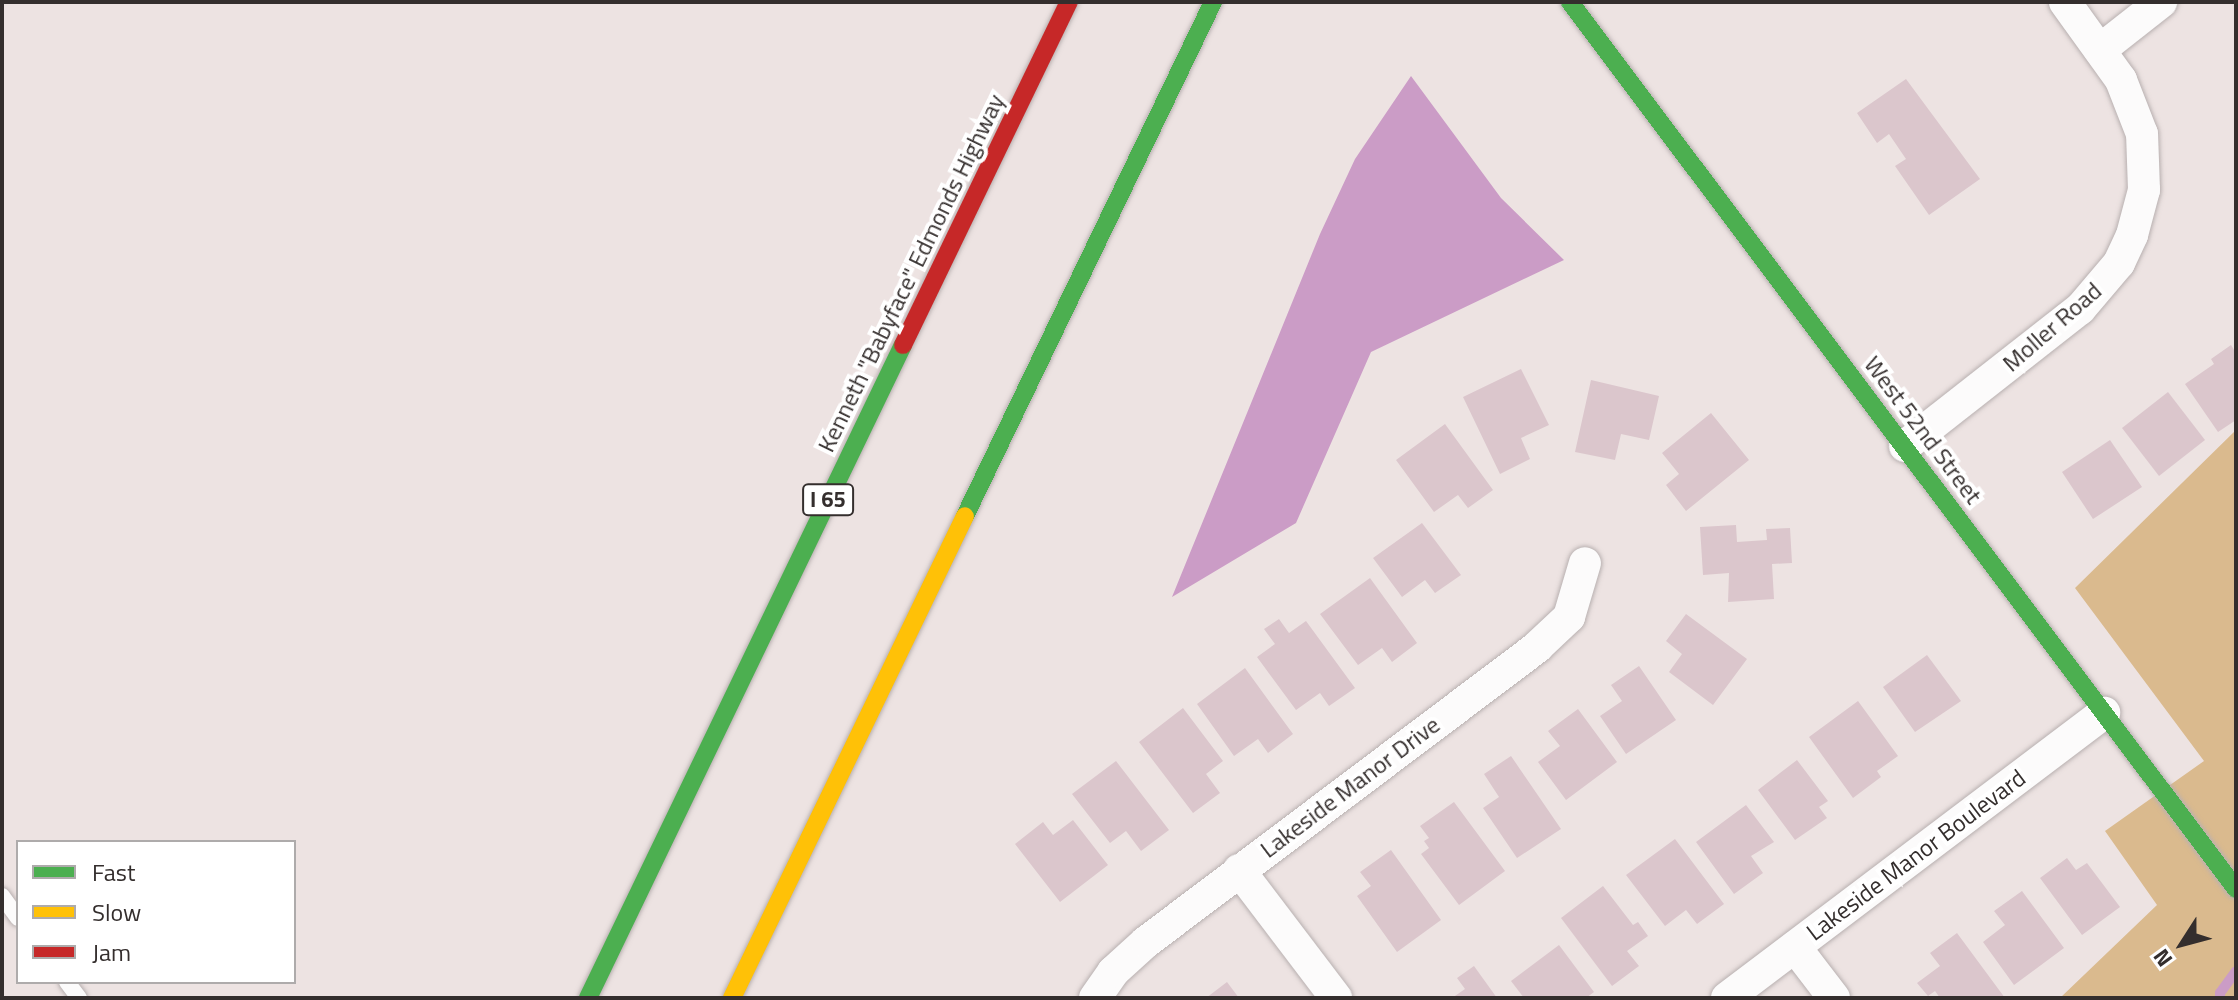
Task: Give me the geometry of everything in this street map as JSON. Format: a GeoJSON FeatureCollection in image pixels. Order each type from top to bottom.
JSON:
{"type":"FeatureCollection","features":[{"type":"Feature","properties":{"kind":"main road","name":"Kenneth \"Babyface\" Edmonds Highway"},"geometry":{"type":"LineString","coordinates":[[588,998],[1069,2]]}},
{"type":"Feature","properties":{"kind":"main road"},"geometry":{"type":"LineString","coordinates":[[732,998],[1213,2]]}},
{"type":"Feature","properties":{"kind":"main road","name":"West 52nd Street"},"geometry":{"type":"LineString","coordinates":[[1570,2],[2236,889]]}},
{"type":"Feature","properties":{"kind":"street","name":"Moller Road"},"geometry":{"type":"LineString","coordinates":[[1905,446],[2080,309],[2102,287],[2126,251],[2143,199],[2144,147],[2138,119],[2121,80],[2065,2]]}},
{"type":"Feature","properties":{"kind":"street"},"geometry":{"type":"LineString","coordinates":[[2100,50],[2161,2]]}},
{"type":"Feature","properties":{"kind":"street","name":"Lakeside Manor Drive"},"geometry":{"type":"LineString","coordinates":[[1095,998],[1113,972],[1132,954],[1537,647],[1569,617],[1585,563]]}},
{"type":"Feature","properties":{"kind":"street","name":"Lakeside Manor Boulevard"},"geometry":{"type":"LineString","coordinates":[[1727,998],[2104,713]]}},
{"type":"Feature","properties":{"kind":"street"},"geometry":{"type":"LineString","coordinates":[[1239,870],[1336,998]]}},
{"type":"Feature","properties":{"kind":"street"},"geometry":{"type":"LineString","coordinates":[[1795,947],[1834,998]]}},
{"type":"Feature","properties":{"kind":"lane"},"geometry":{"type":"LineString","coordinates":[[2,896],[16,915]]}},
{"type":"Feature","properties":{"kind":"shaded area"},"geometry":{"type":"Polygon","coordinates":[[[1411,76],[1501,198],[1564,260],[1371,352],[1296,523],[1172,597],[1320,234],[1355,159],[1411,76]]]}},
{"type":"Feature","properties":{"kind":"shaded area"},"geometry":{"type":"Polygon","coordinates":[[[2236,430],[2236,998],[2060,998],[2157,905],[2105,831],[2204,761],[2075,588],[2236,430]]]}},
{"type":"Feature","properties":{"kind":"building"},"geometry":{"type":"Polygon","coordinates":[[[1906,79],[1980,179],[1929,215],[1895,166],[1906,159],[1889,134],[1877,143],[1857,113],[1906,79]]]}},
{"type":"Feature","properties":{"kind":"building"},"geometry":{"type":"Polygon","coordinates":[[[2231,345],[2236,353],[2236,420],[2218,432],[2185,384],[2214,364],[2211,359],[2231,345]]]}},
{"type":"Feature","properties":{"kind":"building"},"geometry":{"type":"Polygon","coordinates":[[[1521,369],[1549,425],[1521,438],[1530,459],[1500,474],[1463,397],[1521,369]]]}},
{"type":"Feature","properties":{"kind":"building"},"geometry":{"type":"Polygon","coordinates":[[[1591,380],[1659,396],[1649,440],[1621,434],[1615,460],[1575,452],[1591,380]]]}},
{"type":"Feature","properties":{"kind":"building"},"geometry":{"type":"Polygon","coordinates":[[[2168,392],[2205,440],[2159,476],[2122,428],[2168,392]]]}},
{"type":"Feature","properties":{"kind":"building"},"geometry":{"type":"Polygon","coordinates":[[[1711,413],[1749,460],[1686,511],[1666,485],[1679,474],[1662,453],[1711,413]]]}},
{"type":"Feature","properties":{"kind":"building"},"geometry":{"type":"Polygon","coordinates":[[[1445,424],[1493,490],[1468,508],[1458,495],[1434,512],[1396,460],[1445,424]]]}},
{"type":"Feature","properties":{"kind":"building"},"geometry":{"type":"Polygon","coordinates":[[[2110,440],[2142,487],[2093,519],[2062,472],[2110,440]]]}},
{"type":"Feature","properties":{"kind":"building"},"geometry":{"type":"Polygon","coordinates":[[[1422,523],[1461,575],[1435,593],[1425,580],[1402,597],[1373,558],[1422,523]]]}},
{"type":"Feature","properties":{"kind":"building"},"geometry":{"type":"Polygon","coordinates":[[[1736,525],[1737,542],[1767,540],[1766,529],[1790,528],[1792,563],[1772,564],[1774,599],[1728,602],[1729,573],[1703,575],[1700,527],[1736,525]]]}},
{"type":"Feature","properties":{"kind":"building"},"geometry":{"type":"Polygon","coordinates":[[[1370,578],[1417,643],[1392,662],[1382,648],[1358,665],[1320,614],[1370,578]]]}},
{"type":"Feature","properties":{"kind":"building"},"geometry":{"type":"Polygon","coordinates":[[[1686,614],[1747,659],[1713,705],[1669,672],[1682,654],[1666,641],[1686,614]]]}},
{"type":"Feature","properties":{"kind":"building"},"geometry":{"type":"Polygon","coordinates":[[[1279,619],[1289,633],[1306,621],[1355,688],[1329,706],[1320,693],[1296,710],[1257,657],[1275,644],[1264,629],[1279,619]]]}},
{"type":"Feature","properties":{"kind":"building"},"geometry":{"type":"Polygon","coordinates":[[[1927,655],[1961,701],[1915,732],[1883,687],[1927,655]]]}},
{"type":"Feature","properties":{"kind":"building"},"geometry":{"type":"Polygon","coordinates":[[[1639,666],[1676,720],[1626,754],[1600,716],[1622,701],[1611,685],[1639,666]]]}},
{"type":"Feature","properties":{"kind":"building"},"geometry":{"type":"Polygon","coordinates":[[[1245,668],[1293,734],[1268,753],[1258,739],[1234,756],[1197,704],[1245,668]]]}},
{"type":"Feature","properties":{"kind":"building"},"geometry":{"type":"Polygon","coordinates":[[[1858,701],[1898,756],[1877,771],[1881,777],[1853,798],[1809,737],[1858,701]]]}},
{"type":"Feature","properties":{"kind":"building"},"geometry":{"type":"Polygon","coordinates":[[[1183,708],[1223,761],[1206,774],[1220,793],[1193,813],[1139,742],[1183,708]]]}},
{"type":"Feature","properties":{"kind":"building"},"geometry":{"type":"Polygon","coordinates":[[[1578,709],[1617,762],[1566,800],[1538,762],[1560,746],[1548,731],[1578,709]]]}},
{"type":"Feature","properties":{"kind":"building"},"geometry":{"type":"Polygon","coordinates":[[[1511,756],[1561,829],[1517,858],[1483,808],[1499,797],[1484,774],[1511,756]]]}},
{"type":"Feature","properties":{"kind":"building"},"geometry":{"type":"Polygon","coordinates":[[[1797,760],[1828,801],[1819,807],[1827,818],[1795,840],[1758,790],[1797,760]]]}},
{"type":"Feature","properties":{"kind":"building"},"geometry":{"type":"Polygon","coordinates":[[[1116,761],[1169,830],[1141,851],[1126,831],[1110,843],[1072,794],[1116,761]]]}},
{"type":"Feature","properties":{"kind":"building"},"geometry":{"type":"Polygon","coordinates":[[[1454,802],[1505,871],[1459,905],[1421,854],[1429,848],[1424,841],[1429,838],[1420,826],[1454,802]]]}},
{"type":"Feature","properties":{"kind":"building"},"geometry":{"type":"Polygon","coordinates":[[[1746,805],[1774,842],[1751,856],[1763,873],[1734,894],[1696,842],[1746,805]]]}},
{"type":"Feature","properties":{"kind":"building"},"geometry":{"type":"Polygon","coordinates":[[[1073,820],[1108,865],[1060,902],[1015,844],[1043,822],[1053,835],[1073,820]]]}},
{"type":"Feature","properties":{"kind":"building"},"geometry":{"type":"Polygon","coordinates":[[[1675,839],[1724,904],[1697,924],[1686,910],[1665,926],[1626,875],[1675,839]]]}},
{"type":"Feature","properties":{"kind":"building"},"geometry":{"type":"Polygon","coordinates":[[[1391,850],[1441,920],[1397,952],[1357,896],[1371,886],[1360,872],[1391,850]]]}},
{"type":"Feature","properties":{"kind":"building"},"geometry":{"type":"Polygon","coordinates":[[[2067,858],[2076,870],[2087,863],[2120,907],[2082,935],[2040,878],[2067,858]]]}},
{"type":"Feature","properties":{"kind":"building"},"geometry":{"type":"Polygon","coordinates":[[[1603,886],[1633,925],[1638,922],[1648,936],[1627,951],[1639,966],[1612,986],[1561,918],[1603,886]]]}},
{"type":"Feature","properties":{"kind":"building"},"geometry":{"type":"Polygon","coordinates":[[[2022,891],[2064,948],[2014,985],[1983,942],[2005,925],[1994,911],[2022,891]]]}},
{"type":"Feature","properties":{"kind":"building"},"geometry":{"type":"Polygon","coordinates":[[[1957,933],[2005,998],[1940,998],[1935,991],[1928,996],[1917,983],[1940,966],[1930,953],[1957,933]]]}},
{"type":"Feature","properties":{"kind":"building"},"geometry":{"type":"Polygon","coordinates":[[[1559,945],[1594,992],[1586,998],[1524,998],[1511,981],[1559,945]]]}},
{"type":"Feature","properties":{"kind":"building"},"geometry":{"type":"Polygon","coordinates":[[[1474,966],[1497,998],[1452,998],[1465,989],[1457,978],[1474,966]]]}},
{"type":"Feature","properties":{"kind":"building"},"geometry":{"type":"Polygon","coordinates":[[[1227,982],[1239,998],[1206,998],[1227,982]]]}},
{"type":"Feature","properties":{"kind":"waterway"},"geometry":{"type":"LineString","coordinates":[[2220,998],[2220,993],[2236,971]]}},
{"type":"Feature","properties":{"kind":"traffic: fast"},"geometry":{"type":"LineString","coordinates":[[965,516],[1213,2]]}},
{"type":"Feature","properties":{"kind":"traffic: fast"},"geometry":{"type":"LineString","coordinates":[[1570,2],[2236,889]]}},
{"type":"Feature","properties":{"kind":"traffic: fast"},"geometry":{"type":"LineString","coordinates":[[588,998],[903,345]]}},
{"type":"Feature","properties":{"kind":"traffic: slow"},"geometry":{"type":"LineString","coordinates":[[732,998],[965,516]]}},
{"type":"Feature","properties":{"kind":"traffic: jam"},"geometry":{"type":"LineString","coordinates":[[903,345],[1069,2]]}}]}
